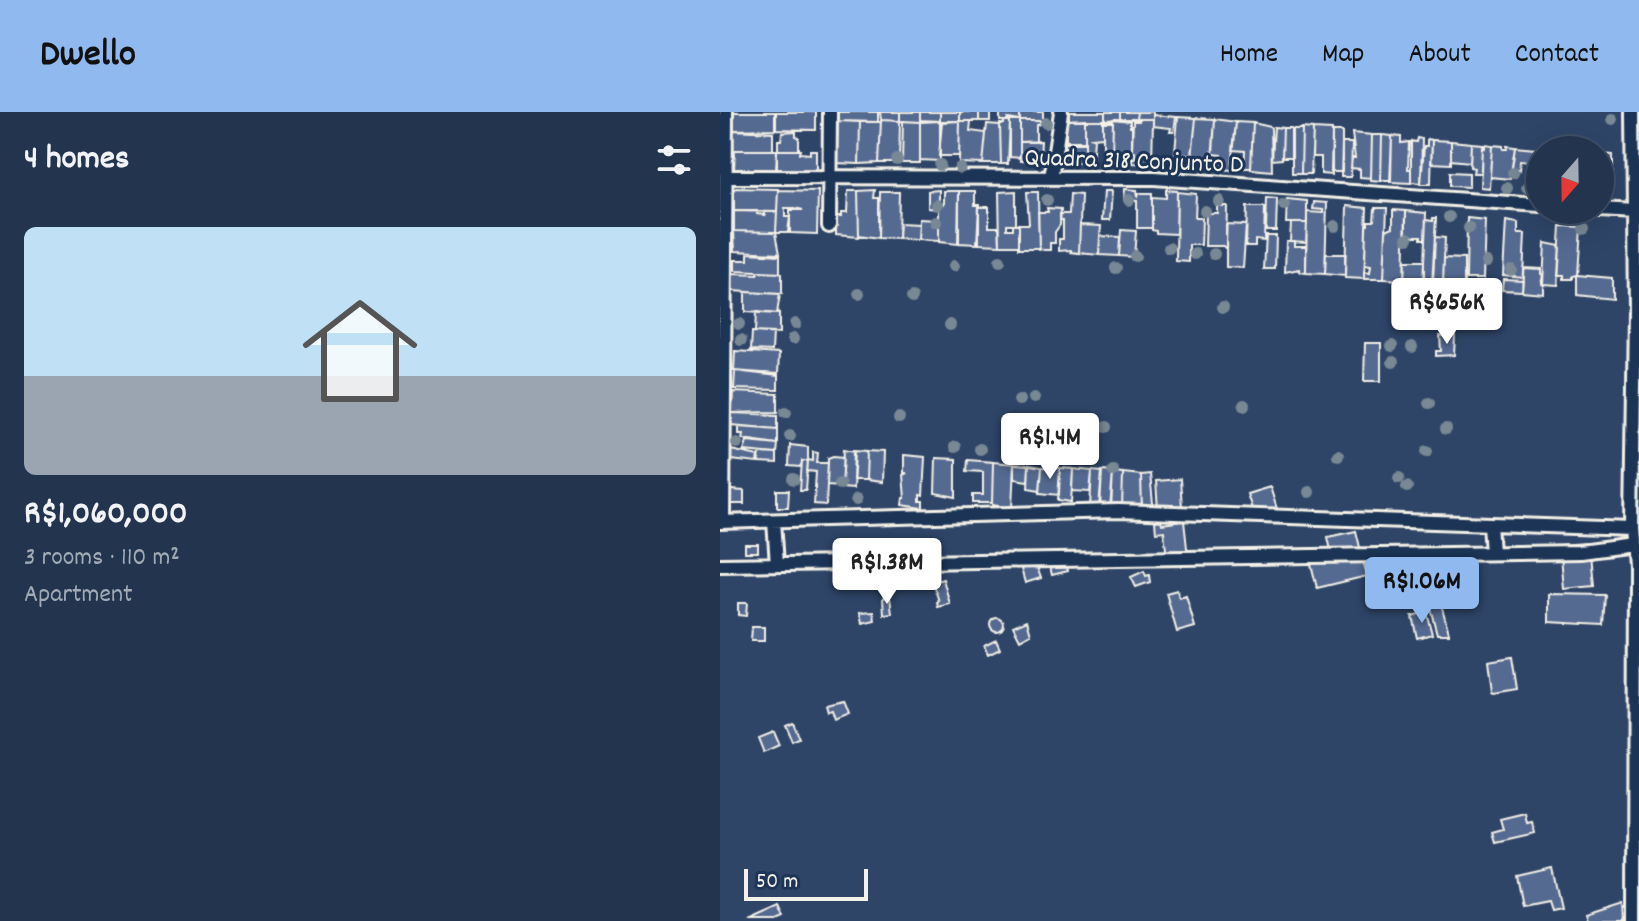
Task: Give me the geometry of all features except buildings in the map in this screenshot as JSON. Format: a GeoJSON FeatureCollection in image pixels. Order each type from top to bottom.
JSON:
{"type":"FeatureCollection","features":[{"type":"Feature","properties":{"kind":"street"},"geometry":{"type":"LineString","coordinates":[[726,112],[721,522],[1125,511],[1632,529]]}},
{"type":"Feature","properties":{"kind":"street"},"geometry":{"type":"LineString","coordinates":[[829,226],[830,112]]}},
{"type":"Feature","properties":{"kind":"street"},"geometry":{"type":"LineString","coordinates":[[1051,178],[1061,112]]}},
{"type":"Feature","properties":{"kind":"street"},"geometry":{"type":"LineString","coordinates":[[1633,112],[1634,921]]}},
{"type":"Feature","properties":{"kind":"street","name":"Quadra 318 Conjunto D"},"geometry":{"type":"LineString","coordinates":[[726,177],[1154,178],[1526,204]]}},
{"type":"Feature","properties":{"kind":"street"},"geometry":{"type":"LineString","coordinates":[[1614,211],[1634,212]]}},
{"type":"Feature","properties":{"kind":"street"},"geometry":{"type":"LineString","coordinates":[[774,521],[777,564]]}},
{"type":"Feature","properties":{"kind":"street"},"geometry":{"type":"LineString","coordinates":[[1490,524],[1492,553]]}},
{"type":"Feature","properties":{"kind":"street"},"geometry":{"type":"LineString","coordinates":[[720,565],[1581,552],[1633,545]]}}]}
